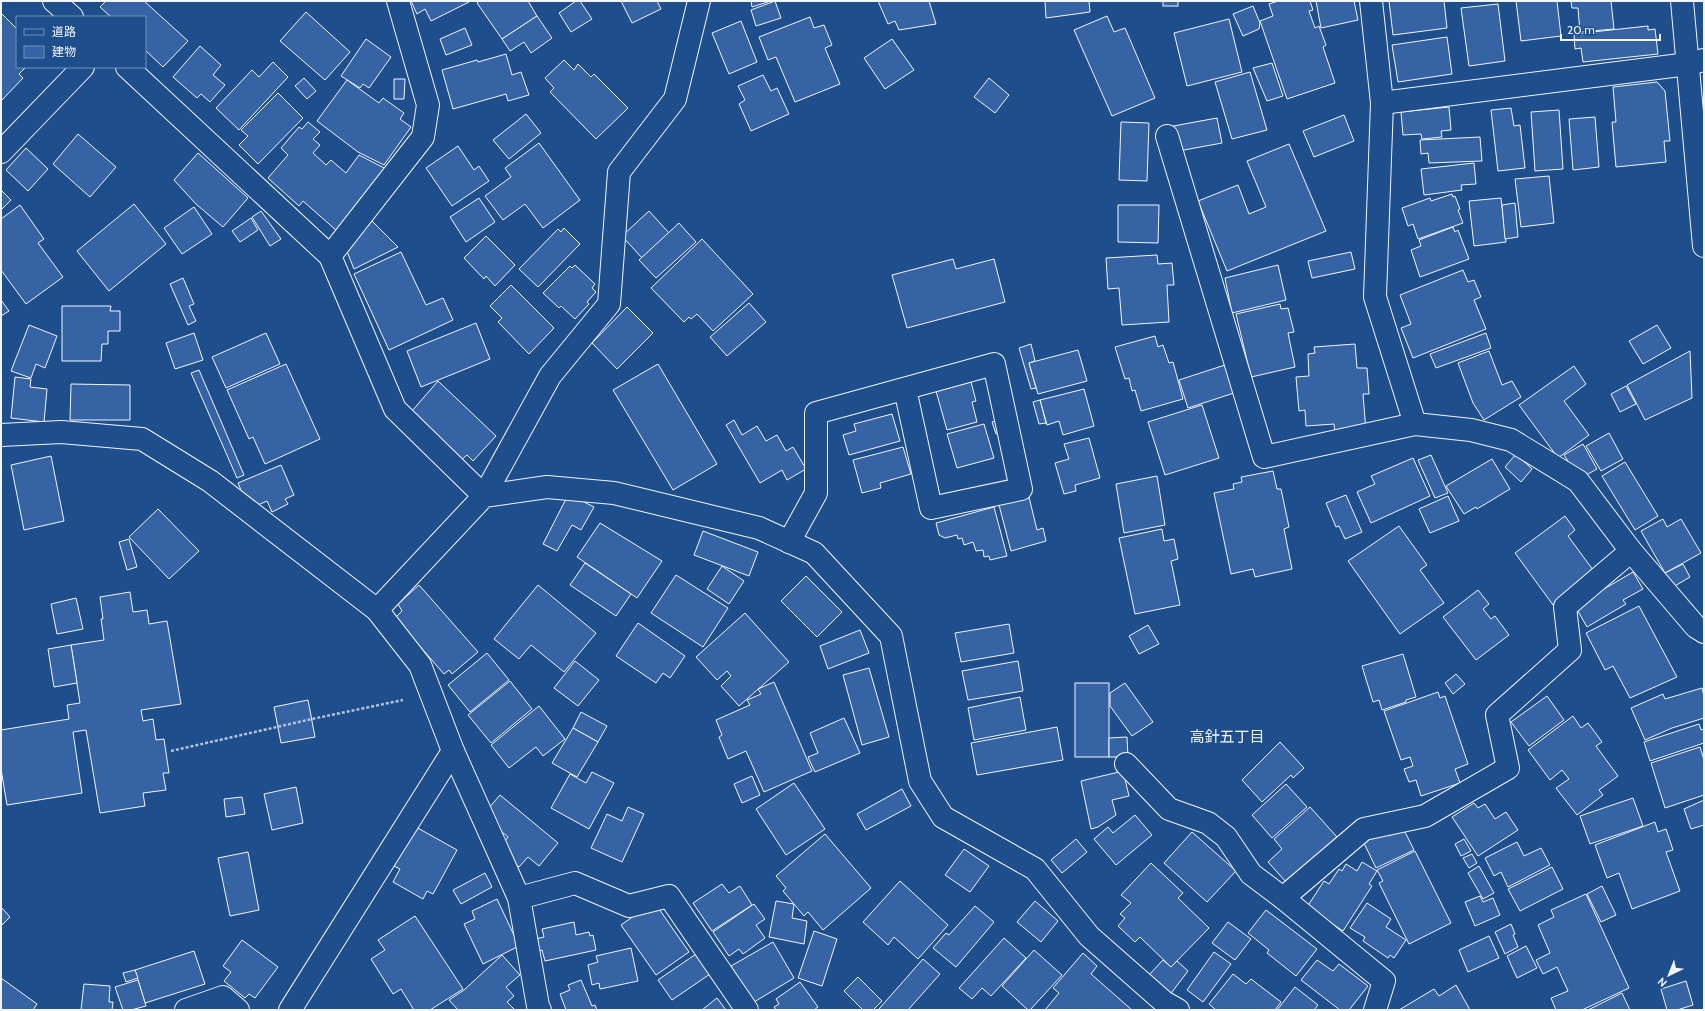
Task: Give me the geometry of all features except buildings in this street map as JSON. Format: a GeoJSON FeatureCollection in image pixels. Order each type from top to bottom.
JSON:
{"type":"FeatureCollection","features":[{"type":"Feature","properties":{"kind":"street"},"geometry":{"type":"LineString","coordinates":[[54,1],[71,16]]}},
{"type":"Feature","properties":{"kind":"street"},"geometry":{"type":"LineString","coordinates":[[330,256],[423,137],[428,105],[398,1]]}},
{"type":"Feature","properties":{"kind":"street"},"geometry":{"type":"LineString","coordinates":[[377,610],[484,496],[550,376],[609,304],[619,172],[675,99],[699,1]]}},
{"type":"Feature","properties":{"kind":"street"},"geometry":{"type":"LineString","coordinates":[[1371,1],[1382,103],[1376,297],[1415,424]]}},
{"type":"Feature","properties":{"kind":"street"},"geometry":{"type":"LineString","coordinates":[[1682,1],[1696,62],[1704,246]]}},
{"type":"Feature","properties":{"kind":"street"},"geometry":{"type":"LineString","coordinates":[[1382,103],[1696,62]]}},
{"type":"Feature","properties":{"kind":"street"},"geometry":{"type":"LineString","coordinates":[[1,152],[82,68]]}},
{"type":"Feature","properties":{"kind":"street"},"geometry":{"type":"LineString","coordinates":[[128,68],[330,256],[395,409],[484,496]]}},
{"type":"Feature","properties":{"kind":"street"},"geometry":{"type":"LineString","coordinates":[[1168,136],[1264,457],[1415,424],[1471,430],[1511,440],[1578,481],[1631,551],[1696,627],[1704,632]]}},
{"type":"Feature","properties":{"kind":"street"},"geometry":{"type":"LineString","coordinates":[[789,542],[816,493],[816,413],[994,364],[1021,490],[932,508],[905,389]]}},
{"type":"Feature","properties":{"kind":"street"},"geometry":{"type":"LineString","coordinates":[[1,435],[61,432],[142,438],[210,481],[377,610],[420,665],[453,751],[519,898],[538,1006],[540,1010]]}},
{"type":"Feature","properties":{"kind":"street"},"geometry":{"type":"LineString","coordinates":[[484,496],[547,487],[614,493],[759,528],[814,553],[891,636],[920,781],[943,817],[1035,869],[1089,936],[1168,1007]]}},
{"type":"Feature","properties":{"kind":"street"},"geometry":{"type":"LineString","coordinates":[[1283,898],[1364,829],[1425,816],[1508,768],[1497,715],[1570,650],[1565,607],[1631,551]]}},
{"type":"Feature","properties":{"kind":"street"},"geometry":{"type":"LineString","coordinates":[[290,1010],[453,751]]}},
{"type":"Feature","properties":{"kind":"street"},"geometry":{"type":"LineString","coordinates":[[1126,764],[1169,809],[1208,823],[1226,837],[1251,874],[1283,898],[1384,982],[1375,1010]]}},
{"type":"Feature","properties":{"kind":"street"},"geometry":{"type":"LineString","coordinates":[[519,898],[575,883],[629,906],[669,896],[748,1010]]}},
{"type":"Feature","properties":{"kind":"street"},"geometry":{"type":"LineString","coordinates":[[186,1010],[223,997],[238,1010]]}},
{"type":"Feature","properties":{"kind":"path"},"geometry":{"type":"LineString","coordinates":[[172,751],[312,719],[431,695]]}},
{"type":"Feature","properties":{"kind":"district","name":"高針五丁目"},"geometry":{"type":"Point","coordinates":[1227,737]}}]}
